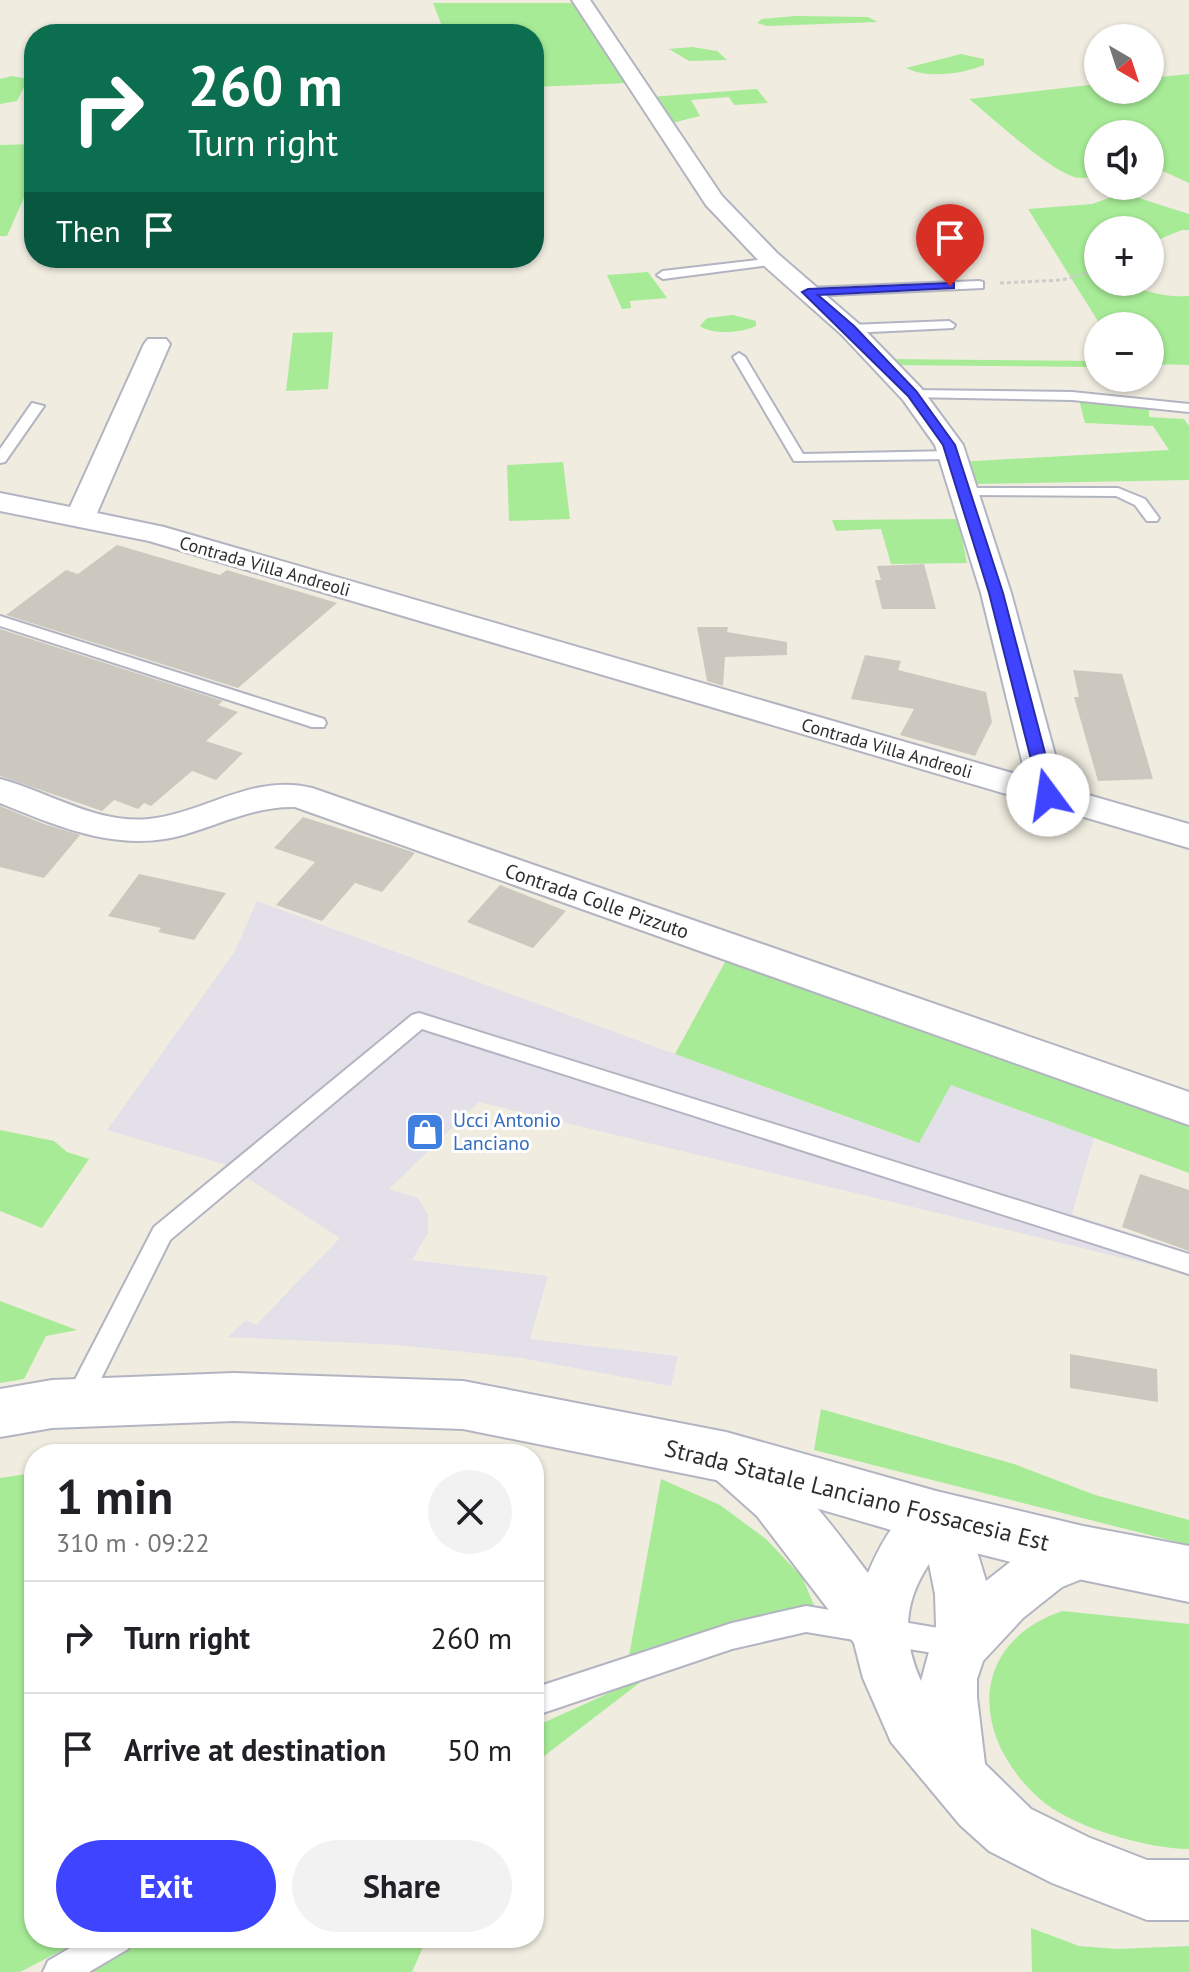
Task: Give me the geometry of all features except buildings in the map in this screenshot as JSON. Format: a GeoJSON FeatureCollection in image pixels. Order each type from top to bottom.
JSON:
{"type":"FeatureCollection","features":[{"type":"Feature","properties":{"kind":"main road","name":"Strada Statale Lanciano Fossacesia Est"},"geometry":{"type":"LineString","coordinates":[[0,1413],[76,1403],[234,1397],[463,1405],[726,1457],[936,1517],[1083,1553],[1189,1574]]}},
{"type":"Feature","properties":{"kind":"street"},"geometry":{"type":"LineString","coordinates":[[581,0],[714,200],[774,262],[850,329],[912,394],[949,445],[996,593],[1048,795]]}},
{"type":"Feature","properties":{"kind":"street"},"geometry":{"type":"LineString","coordinates":[[80,518],[157,344]]}},
{"type":"Feature","properties":{"kind":"street","name":"Contrada Villa Andreoli"},"geometry":{"type":"LineString","coordinates":[[0,502],[154,533],[1189,836]]}},
{"type":"Feature","properties":{"kind":"street","name":"Contrada Colle Pizzuto"},"geometry":{"type":"LineString","coordinates":[[0,790],[93,827],[138,831],[189,821],[239,801],[278,794],[299,796],[1189,1109]]}},
{"type":"Feature","properties":{"kind":"street"},"geometry":{"type":"LineString","coordinates":[[726,1457],[796,1521],[878,1631],[891,1678],[911,1722],[959,1779],[1010,1830],[1034,1844],[1147,1890],[1189,1890]]}},
{"type":"Feature","properties":{"kind":"street"},"geometry":{"type":"LineString","coordinates":[[878,1631],[890,1578],[911,1542],[936,1517],[954,1555],[965,1595],[961,1645],[949,1680],[950,1730],[959,1779]]}},
{"type":"Feature","properties":{"kind":"street"},"geometry":{"type":"LineString","coordinates":[[961,1645],[1004,1600],[1043,1569],[1083,1553]]}},
{"type":"Feature","properties":{"kind":"lane"},"geometry":{"type":"LineString","coordinates":[[663,275],[774,262]]}},
{"type":"Feature","properties":{"kind":"lane"},"geometry":{"type":"LineString","coordinates":[[808,292],[979,285]]}},
{"type":"Feature","properties":{"kind":"lane"},"geometry":{"type":"LineString","coordinates":[[850,329],[949,325]]}},
{"type":"Feature","properties":{"kind":"lane"},"geometry":{"type":"LineString","coordinates":[[739,357],[799,458],[952,455]]}},
{"type":"Feature","properties":{"kind":"lane"},"geometry":{"type":"LineString","coordinates":[[912,394],[1072,396],[1189,408]]}},
{"type":"Feature","properties":{"kind":"lane"},"geometry":{"type":"LineString","coordinates":[[0,459],[37,406]]}},
{"type":"Feature","properties":{"kind":"lane"},"geometry":{"type":"LineString","coordinates":[[965,492],[1118,492],[1140,502],[1152,518]]}},
{"type":"Feature","properties":{"kind":"lane"},"geometry":{"type":"LineString","coordinates":[[0,621],[318,723]]}},
{"type":"Feature","properties":{"kind":"lane"},"geometry":{"type":"LineString","coordinates":[[76,1403],[162,1234],[419,1020],[1189,1264]]}},
{"type":"Feature","properties":{"kind":"lane"},"geometry":{"type":"LineString","coordinates":[[544,1699],[732,1636],[806,1619],[961,1645]]}},
{"type":"Feature","properties":{"kind":"lane"},"geometry":{"type":"LineString","coordinates":[[59,1972],[100,1948]]}},
{"type":"Feature","properties":{"kind":"path"},"geometry":{"type":"LineString","coordinates":[[979,285],[1084,277]]}},
{"type":"Feature","properties":{"kind":"shaded area"},"geometry":{"type":"Polygon","coordinates":[[[257,901],[918,1143],[951,1085],[1094,1138],[1072,1214],[1189,1252],[1189,1274],[479,1102],[389,1189],[418,1198],[428,1215],[428,1233],[412,1260],[548,1276],[530,1339],[678,1356],[671,1386],[521,1358],[398,1345],[228,1337],[246,1320],[256,1325],[340,1238],[227,1165],[107,1130],[235,951],[257,901]]]}},
{"type":"Feature","properties":{"kind":"green space"},"geometry":{"type":"Polygon","coordinates":[[[433,3],[573,3],[627,83],[544,87],[544,24],[441,24],[433,3]]]}},
{"type":"Feature","properties":{"kind":"green space"},"geometry":{"type":"Polygon","coordinates":[[[868,17],[878,22],[767,26],[757,23],[762,19],[868,17]]]}},
{"type":"Feature","properties":{"kind":"green space"},"geometry":{"type":"Polygon","coordinates":[[[692,47],[717,51],[727,60],[689,61],[669,49],[692,47]]]}},
{"type":"Feature","properties":{"kind":"green space"},"geometry":{"type":"Polygon","coordinates":[[[961,54],[984,59],[984,65],[945,74],[906,68],[961,54]]]}},
{"type":"Feature","properties":{"kind":"green space"},"geometry":{"type":"Polygon","coordinates":[[[1189,74],[1189,183],[1164,171],[1164,120],[1084,120],[1082,178],[1055,168],[969,99],[1084,86],[1084,104],[1164,104],[1164,77],[1189,74]]]}},
{"type":"Feature","properties":{"kind":"green space"},"geometry":{"type":"Polygon","coordinates":[[[12,76],[24,78],[24,87],[17,101],[0,104],[0,79],[12,76]]]}},
{"type":"Feature","properties":{"kind":"green space"},"geometry":{"type":"Polygon","coordinates":[[[757,89],[768,103],[734,105],[729,97],[691,100],[700,116],[668,124],[650,97],[757,89]]]}},
{"type":"Feature","properties":{"kind":"green space"},"geometry":{"type":"Polygon","coordinates":[[[24,144],[24,198],[7,236],[0,236],[0,145],[24,144]]]}},
{"type":"Feature","properties":{"kind":"green space"},"geometry":{"type":"Polygon","coordinates":[[[1103,200],[1145,200],[1189,214],[1189,230],[1164,237],[1164,216],[1084,216],[1084,296],[1189,296],[1189,365],[1164,364],[1164,312],[1092,312],[1028,209],[1092,204],[1103,200]]]}},
{"type":"Feature","properties":{"kind":"green space"},"geometry":{"type":"Polygon","coordinates":[[[648,272],[667,298],[630,301],[631,308],[622,309],[607,275],[648,272]]]}},
{"type":"Feature","properties":{"kind":"green space"},"geometry":{"type":"Polygon","coordinates":[[[733,315],[756,321],[756,326],[727,332],[700,326],[707,318],[733,315]]]}},
{"type":"Feature","properties":{"kind":"green space"},"geometry":{"type":"Polygon","coordinates":[[[333,332],[328,389],[286,391],[293,333],[333,332]]]}},
{"type":"Feature","properties":{"kind":"green space"},"geometry":{"type":"Polygon","coordinates":[[[884,359],[1084,361],[1084,367],[890,365],[884,359]]]}},
{"type":"Feature","properties":{"kind":"green space"},"geometry":{"type":"Polygon","coordinates":[[[1079,400],[1149,405],[1149,417],[1184,419],[1189,426],[1189,480],[973,484],[958,462],[1169,450],[1153,426],[1085,423],[1079,400]]]}},
{"type":"Feature","properties":{"kind":"green space"},"geometry":{"type":"Polygon","coordinates":[[[563,462],[570,519],[509,521],[507,465],[563,462]]]}},
{"type":"Feature","properties":{"kind":"green space"},"geometry":{"type":"Polygon","coordinates":[[[958,519],[967,563],[891,564],[881,529],[836,531],[832,520],[958,519]]]}},
{"type":"Feature","properties":{"kind":"green space"},"geometry":{"type":"Polygon","coordinates":[[[730,953],[1189,1120],[1189,1173],[951,1085],[919,1143],[675,1054],[730,953]]]}},
{"type":"Feature","properties":{"kind":"green space"},"geometry":{"type":"Polygon","coordinates":[[[0,1130],[54,1141],[67,1152],[89,1159],[42,1228],[0,1211],[0,1130]]]}},
{"type":"Feature","properties":{"kind":"green space"},"geometry":{"type":"Polygon","coordinates":[[[0,1301],[77,1330],[46,1336],[24,1379],[0,1383],[0,1301]]]}},
{"type":"Feature","properties":{"kind":"green space"},"geometry":{"type":"Polygon","coordinates":[[[821,1409],[1014,1464],[1095,1495],[1189,1520],[1189,1545],[814,1450],[821,1409]]]}},
{"type":"Feature","properties":{"kind":"green space"},"geometry":{"type":"Polygon","coordinates":[[[24,1474],[24,1948],[67,1948],[20,1972],[0,1972],[0,1478],[24,1474]]]}},
{"type":"Feature","properties":{"kind":"green space"},"geometry":{"type":"Polygon","coordinates":[[[661,1479],[720,1505],[766,1539],[802,1577],[817,1612],[729,1630],[629,1656],[661,1479]]]}},
{"type":"Feature","properties":{"kind":"green space"},"geometry":{"type":"Polygon","coordinates":[[[1062,1611],[1189,1624],[1189,1849],[1132,1841],[1071,1819],[1040,1799],[1017,1775],[1001,1749],[992,1722],[990,1695],[995,1670],[1008,1646],[1031,1626],[1062,1611]]]}},
{"type":"Feature","properties":{"kind":"green space"},"geometry":{"type":"Polygon","coordinates":[[[651,1674],[544,1756],[544,1722],[651,1674]]]}},
{"type":"Feature","properties":{"kind":"green space"},"geometry":{"type":"Polygon","coordinates":[[[1031,1928],[1079,1946],[1117,1949],[1189,1946],[1189,1972],[1032,1972],[1031,1928]]]}},
{"type":"Feature","properties":{"kind":"green space"},"geometry":{"type":"Polygon","coordinates":[[[119,1948],[423,1948],[412,1972],[79,1972],[119,1948]]]}},
{"type":"Feature","properties":{"kind":"place","name":"Ucci Antonio Lanciano"},"geometry":{"type":"Point","coordinates":[425,1132]}},
{"type":"Feature","properties":{"kind":"route"},"geometry":{"type":"LineString","coordinates":[[950,286],[808,292],[850,329],[912,394],[949,445],[996,593],[1048,795]]}}]}
